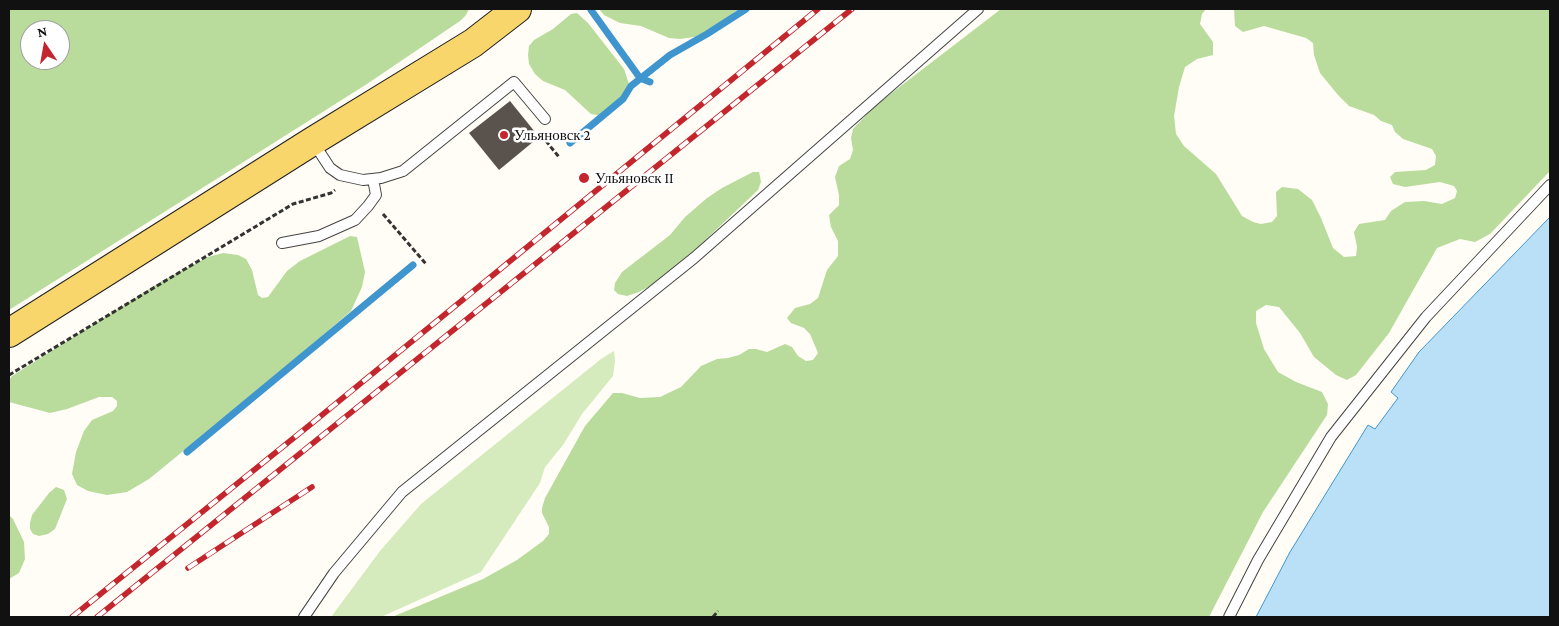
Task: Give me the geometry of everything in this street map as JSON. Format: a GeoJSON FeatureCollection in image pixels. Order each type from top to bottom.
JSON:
{"type":"FeatureCollection","features":[{"type":"Feature","properties":{"kind":"main road"},"geometry":{"type":"LineString","coordinates":[[9,332],[472,43],[517,9]]}},
{"type":"Feature","properties":{"kind":"lane"},"geometry":{"type":"LineString","coordinates":[[304,617],[334,573],[402,492],[694,258],[978,9]]}},
{"type":"Feature","properties":{"kind":"lane"},"geometry":{"type":"LineString","coordinates":[[313,141],[330,168],[340,175],[351,179],[363,180],[403,171],[514,82],[545,120]]}},
{"type":"Feature","properties":{"kind":"lane"},"geometry":{"type":"LineString","coordinates":[[282,243],[320,236],[355,220],[376,195],[373,179]]}},
{"type":"Feature","properties":{"kind":"lane"},"geometry":{"type":"LineString","coordinates":[[1229,617],[1258,560],[1331,437],[1426,317],[1550,185]]}},
{"type":"Feature","properties":{"kind":"path"},"geometry":{"type":"LineString","coordinates":[[541,135],[559,158]]}},
{"type":"Feature","properties":{"kind":"path"},"geometry":{"type":"LineString","coordinates":[[9,376],[293,204],[331,193],[351,179]]}},
{"type":"Feature","properties":{"kind":"path"},"geometry":{"type":"LineString","coordinates":[[389,221],[425,263]]}},
{"type":"Feature","properties":{"kind":"path"},"geometry":{"type":"LineString","coordinates":[[713,617],[718,611]]}},
{"type":"Feature","properties":{"kind":"green space"},"geometry":{"type":"Polygon","coordinates":[[[9,9],[469,9],[460,21],[367,84],[9,310],[9,9]]]}},
{"type":"Feature","properties":{"kind":"green space"},"geometry":{"type":"Polygon","coordinates":[[[599,9],[739,9],[701,36],[680,39],[669,38],[641,26],[620,23],[604,15],[599,9]]]}},
{"type":"Feature","properties":{"kind":"green space"},"geometry":{"type":"Polygon","coordinates":[[[1001,9],[1206,9],[1202,14],[1200,24],[1213,42],[1213,55],[1197,59],[1185,67],[1174,116],[1176,134],[1184,146],[1216,174],[1242,216],[1253,222],[1261,224],[1272,222],[1277,216],[1276,192],[1282,187],[1298,189],[1312,200],[1333,248],[1344,257],[1356,256],[1357,247],[1354,232],[1359,224],[1385,220],[1391,211],[1405,202],[1424,201],[1442,204],[1455,198],[1457,191],[1454,186],[1440,182],[1405,187],[1393,184],[1390,177],[1395,172],[1426,170],[1435,165],[1436,156],[1432,149],[1403,139],[1395,132],[1392,125],[1381,121],[1374,115],[1349,106],[1320,73],[1314,55],[1313,43],[1306,38],[1264,26],[1243,32],[1235,26],[1234,9],[1550,9],[1550,171],[1490,234],[1475,242],[1460,239],[1437,248],[1389,333],[1356,375],[1347,380],[1336,375],[1314,357],[1300,333],[1279,307],[1266,305],[1256,311],[1256,323],[1264,349],[1278,372],[1296,382],[1322,392],[1328,404],[1327,415],[1263,512],[1209,617],[392,617],[483,579],[517,560],[543,541],[549,534],[549,527],[542,513],[545,498],[585,426],[613,393],[622,393],[640,398],[660,397],[681,387],[701,366],[717,359],[739,355],[749,349],[767,352],[785,344],[792,347],[798,356],[806,361],[813,360],[818,353],[810,334],[804,328],[791,323],[787,318],[795,308],[810,304],[818,298],[827,270],[838,256],[838,241],[831,227],[829,215],[839,205],[835,177],[839,166],[850,159],[853,150],[851,138],[853,129],[876,105],[1001,9]]]}},
{"type":"Feature","properties":{"kind":"green space"},"geometry":{"type":"Polygon","coordinates":[[[577,13],[588,23],[624,69],[629,84],[630,91],[626,99],[603,116],[591,114],[565,90],[543,81],[535,74],[529,64],[529,46],[534,40],[553,29],[571,14],[577,13]]]}},
{"type":"Feature","properties":{"kind":"green space"},"geometry":{"type":"Polygon","coordinates":[[[753,172],[759,172],[761,182],[758,190],[699,246],[652,285],[639,292],[627,296],[618,294],[614,290],[615,283],[622,272],[670,235],[685,217],[707,198],[753,172]]]}},
{"type":"Feature","properties":{"kind":"green space"},"geometry":{"type":"Polygon","coordinates":[[[350,236],[357,237],[365,272],[362,287],[351,311],[274,377],[149,479],[127,492],[107,495],[88,491],[77,485],[72,474],[76,452],[84,431],[92,420],[113,411],[117,406],[117,401],[112,397],[99,397],[50,413],[9,402],[9,380],[12,376],[162,281],[208,257],[223,253],[238,255],[246,259],[252,270],[258,295],[262,298],[268,297],[287,271],[300,261],[350,236]]]}},
{"type":"Feature","properties":{"kind":"green space"},"geometry":{"type":"Polygon","coordinates":[[[614,351],[613,376],[582,414],[563,445],[545,467],[540,483],[481,572],[381,617],[331,617],[380,551],[421,504],[601,359],[614,351]]]}},
{"type":"Feature","properties":{"kind":"green space"},"geometry":{"type":"Polygon","coordinates":[[[56,487],[64,490],[67,499],[55,529],[48,534],[39,536],[33,534],[30,529],[32,515],[56,487]]]}},
{"type":"Feature","properties":{"kind":"green space"},"geometry":{"type":"Polygon","coordinates":[[[9,515],[13,519],[24,542],[25,559],[19,573],[9,579],[9,515]]]}},
{"type":"Feature","properties":{"kind":"water"},"geometry":{"type":"Polygon","coordinates":[[[1550,217],[1550,617],[1256,617],[1290,552],[1368,425],[1375,429],[1398,398],[1391,392],[1419,352],[1550,217]]]}},
{"type":"Feature","properties":{"kind":"building","name":"Ульяновск 2"},"geometry":{"type":"Polygon","coordinates":[[[510,101],[539,137],[499,170],[469,133],[510,101]]]}},
{"type":"Feature","properties":{"kind":"waterway"},"geometry":{"type":"LineString","coordinates":[[570,143],[623,99],[631,86],[670,55],[746,9]]}},
{"type":"Feature","properties":{"kind":"waterway"},"geometry":{"type":"LineString","coordinates":[[591,10],[640,78],[650,82]]}},
{"type":"Feature","properties":{"kind":"waterway"},"geometry":{"type":"LineString","coordinates":[[187,452],[413,265]]}},
{"type":"Feature","properties":{"kind":"railway"},"geometry":{"type":"LineString","coordinates":[[72,617],[818,9]]}},
{"type":"Feature","properties":{"kind":"railway"},"geometry":{"type":"LineString","coordinates":[[97,617],[852,9]]}},
{"type":"Feature","properties":{"kind":"railway"},"geometry":{"type":"LineString","coordinates":[[188,568],[312,487]]}},
{"type":"Feature","properties":{"kind":"place","name":"Ульяновск 2"},"geometry":{"type":"Point","coordinates":[504,135]}},
{"type":"Feature","properties":{"kind":"place","name":"Ульяновск II"},"geometry":{"type":"Point","coordinates":[584,178]}}]}
